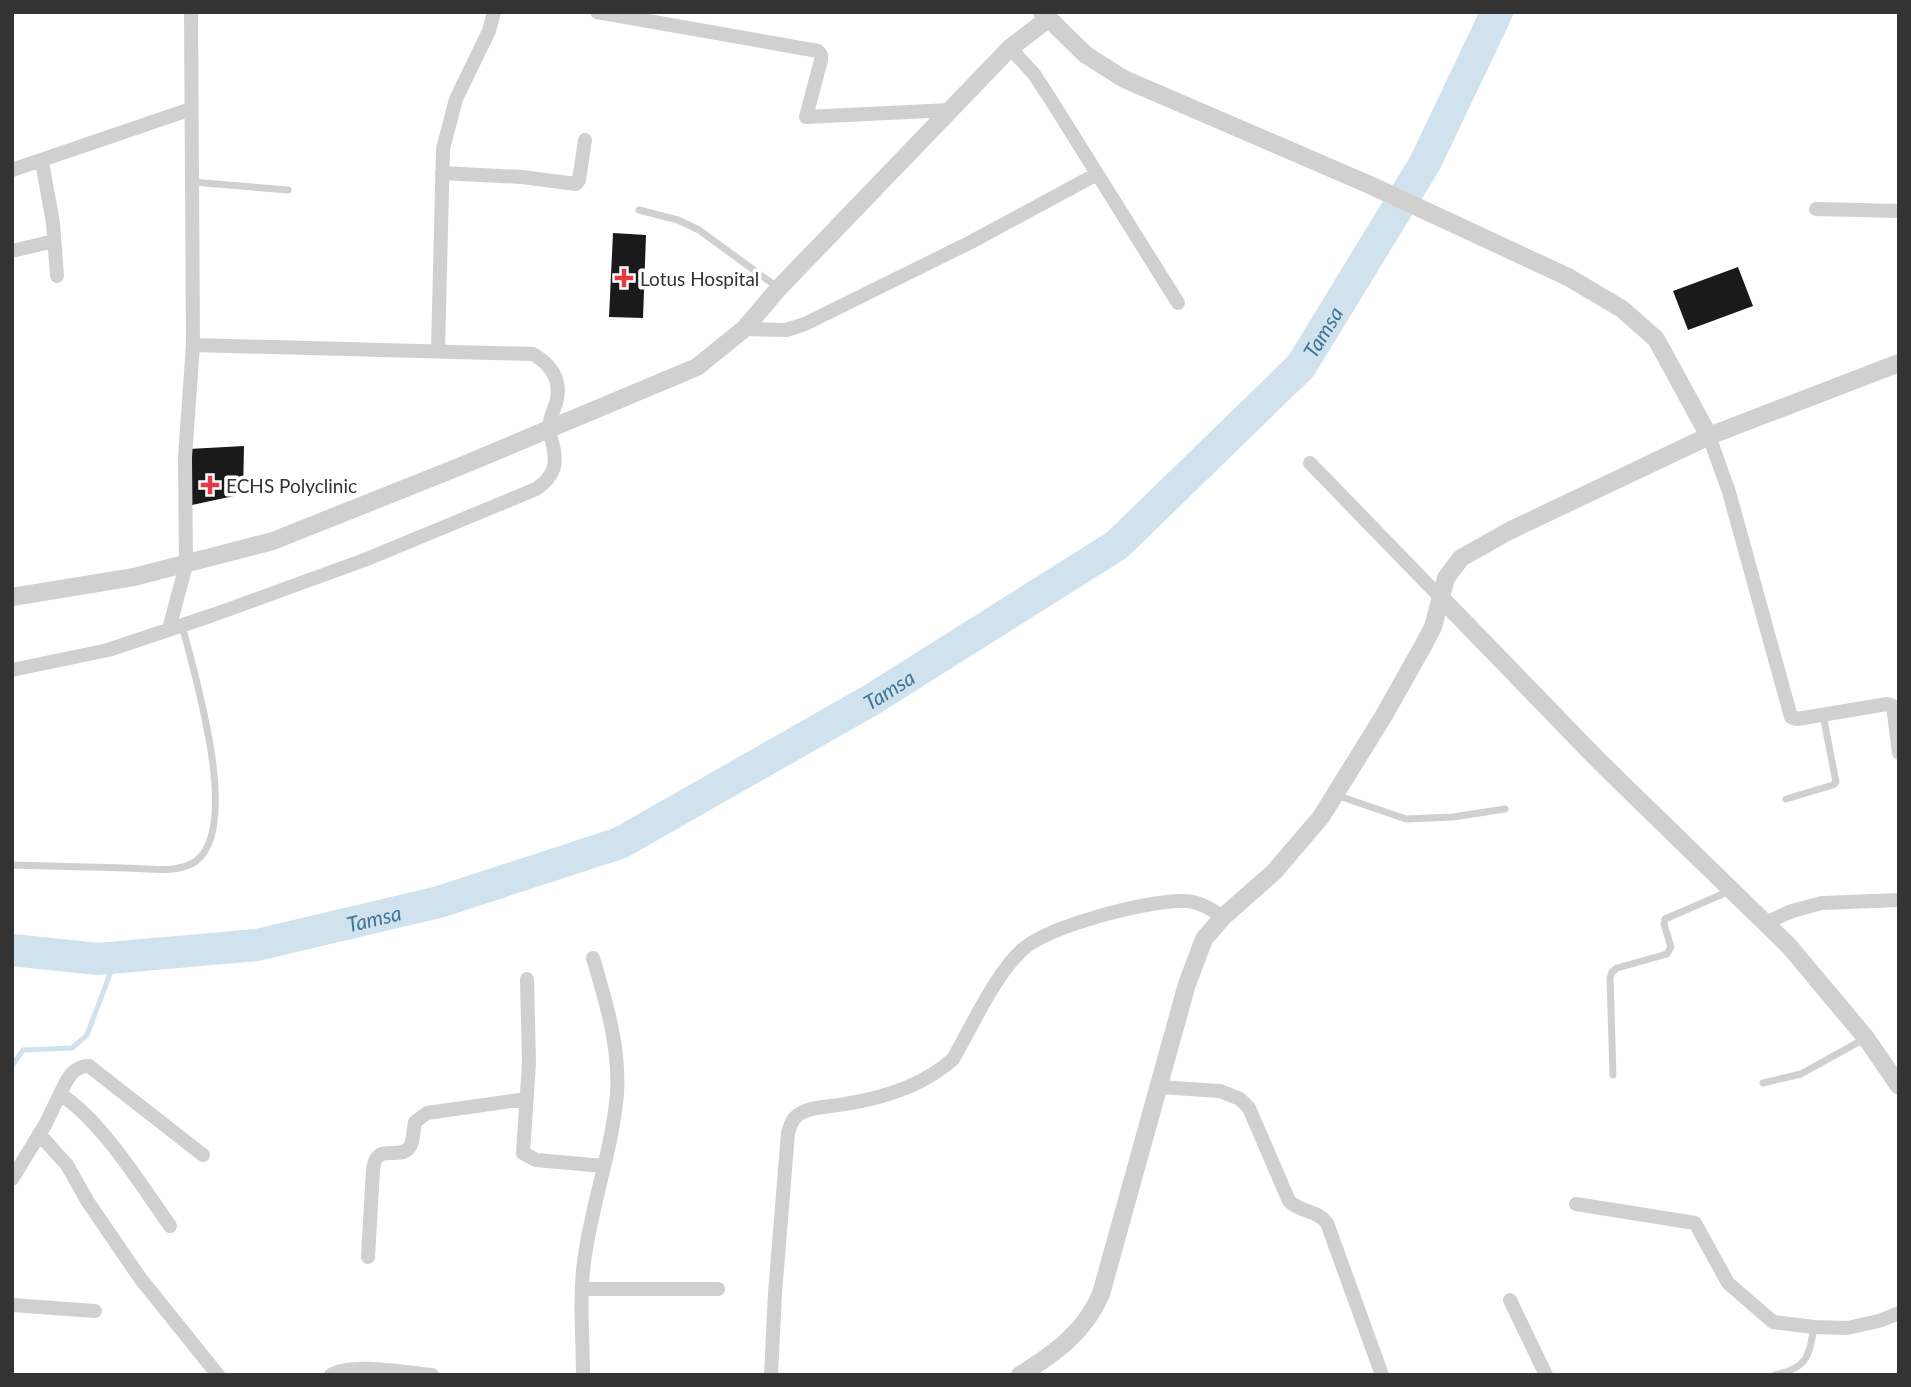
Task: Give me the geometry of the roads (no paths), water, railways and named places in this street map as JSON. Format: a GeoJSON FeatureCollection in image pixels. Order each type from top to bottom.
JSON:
{"type":"FeatureCollection","features":[{"type":"Feature","properties":{"kind":"street"},"geometry":{"type":"LineString","coordinates":[[175,627],[186,565],[186,457],[193,345],[191,12]]}},
{"type":"Feature","properties":{"kind":"street"},"geometry":{"type":"LineString","coordinates":[[438,350],[443,149],[451,114],[489,31],[494,12]]}},
{"type":"Feature","properties":{"kind":"street"},"geometry":{"type":"LineString","coordinates":[[597,12],[818,51],[821,60],[806,117],[950,110]]}},
{"type":"Feature","properties":{"kind":"street"},"geometry":{"type":"LineString","coordinates":[[12,597],[134,577],[273,541],[697,367],[744,329],[779,288],[1010,48],[1048,15],[1086,55],[1124,79],[1370,185],[1568,277],[1622,309],[1656,339],[1709,436],[1729,492],[1791,718],[1893,706],[1899,753]]}},
{"type":"Feature","properties":{"kind":"street"},"geometry":{"type":"LineString","coordinates":[[1010,48],[1034,74],[1178,303]]}},
{"type":"Feature","properties":{"kind":"street"},"geometry":{"type":"LineString","coordinates":[[12,170],[42,162],[191,109]]}},
{"type":"Feature","properties":{"kind":"street"},"geometry":{"type":"LineString","coordinates":[[442,173],[576,184],[579,180],[585,140]]}},
{"type":"Feature","properties":{"kind":"street"},"geometry":{"type":"LineString","coordinates":[[42,162],[57,276]]}},
{"type":"Feature","properties":{"kind":"street"},"geometry":{"type":"LineString","coordinates":[[744,329],[786,330],[828,314],[971,242],[1097,174]]}},
{"type":"Feature","properties":{"kind":"street"},"geometry":{"type":"LineString","coordinates":[[1816,209],[1899,211]]}},
{"type":"Feature","properties":{"kind":"street"},"geometry":{"type":"LineString","coordinates":[[12,251],[54,241]]}},
{"type":"Feature","properties":{"kind":"street"},"geometry":{"type":"LineString","coordinates":[[12,670],[108,650],[332,572],[536,489],[554,472],[556,455],[548,428],[558,397],[553,369],[533,354],[193,345]]}},
{"type":"Feature","properties":{"kind":"street"},"geometry":{"type":"LineString","coordinates":[[1020,1375],[1078,1333],[1093,1314],[1101,1294],[1187,984],[1204,939],[1223,917],[1274,872],[1321,817],[1383,717],[1433,627],[1446,578],[1461,558],[1509,531],[1709,436],[1899,363]]}},
{"type":"Feature","properties":{"kind":"street"},"geometry":{"type":"LineString","coordinates":[[1310,463],[1600,762],[1789,946],[1866,1038],[1899,1086]]}},
{"type":"Feature","properties":{"kind":"street"},"geometry":{"type":"LineString","coordinates":[[1765,923],[1792,911],[1822,903],[1899,900]]}},
{"type":"Feature","properties":{"kind":"street"},"geometry":{"type":"LineString","coordinates":[[771,1375],[788,1133],[791,1122],[797,1115],[899,1091],[944,1067],[953,1059],[1005,969],[1023,948],[1048,933],[1126,910],[1169,902],[1194,902],[1223,917]]}},
{"type":"Feature","properties":{"kind":"street"},"geometry":{"type":"LineString","coordinates":[[583,1375],[584,1260],[617,1093],[617,1062],[607,1003],[593,958]]}},
{"type":"Feature","properties":{"kind":"street"},"geometry":{"type":"LineString","coordinates":[[527,979],[529,1063],[523,1153],[536,1160],[604,1166]]}},
{"type":"Feature","properties":{"kind":"street"},"geometry":{"type":"LineString","coordinates":[[12,1179],[69,1076],[81,1066],[89,1066],[203,1155]]}},
{"type":"Feature","properties":{"kind":"street"},"geometry":{"type":"LineString","coordinates":[[1159,1087],[1220,1091],[1232,1094],[1249,1108],[1290,1201],[1295,1207],[1321,1215],[1327,1223],[1382,1375]]}},
{"type":"Feature","properties":{"kind":"street"},"geometry":{"type":"LineString","coordinates":[[60,1094],[77,1106],[126,1163],[170,1226]]}},
{"type":"Feature","properties":{"kind":"street"},"geometry":{"type":"LineString","coordinates":[[368,1257],[373,1169],[374,1161],[378,1157],[408,1149],[415,1122],[427,1113],[526,1099]]}},
{"type":"Feature","properties":{"kind":"street"},"geometry":{"type":"LineString","coordinates":[[39,1134],[66,1165],[140,1278],[218,1375]]}},
{"type":"Feature","properties":{"kind":"street"},"geometry":{"type":"LineString","coordinates":[[1576,1204],[1695,1223],[1728,1283],[1768,1319],[1814,1327],[1847,1328],[1879,1321],[1899,1313]]}},
{"type":"Feature","properties":{"kind":"street"},"geometry":{"type":"LineString","coordinates":[[582,1289],[718,1289]]}},
{"type":"Feature","properties":{"kind":"street"},"geometry":{"type":"LineString","coordinates":[[1510,1300],[1546,1375]]}},
{"type":"Feature","properties":{"kind":"street"},"geometry":{"type":"LineString","coordinates":[[12,1305],[95,1311]]}},
{"type":"Feature","properties":{"kind":"street"},"geometry":{"type":"LineString","coordinates":[[331,1375],[340,1370],[356,1369],[432,1375]]}},
{"type":"Feature","properties":{"kind":"lane"},"geometry":{"type":"LineString","coordinates":[[192,182],[288,190]]}},
{"type":"Feature","properties":{"kind":"lane"},"geometry":{"type":"LineString","coordinates":[[639,210],[678,220],[699,230],[779,288]]}},
{"type":"Feature","properties":{"kind":"lane"},"geometry":{"type":"LineString","coordinates":[[12,865],[166,869],[192,864],[207,847],[215,820],[214,766],[208,732],[175,627]]}},
{"type":"Feature","properties":{"kind":"lane"},"geometry":{"type":"LineString","coordinates":[[1786,799],[1836,782],[1824,715]]}},
{"type":"Feature","properties":{"kind":"lane"},"geometry":{"type":"LineString","coordinates":[[1335,795],[1406,820],[1453,817],[1505,809]]}},
{"type":"Feature","properties":{"kind":"lane"},"geometry":{"type":"LineString","coordinates":[[1613,1075],[1612,972],[1616,968],[1667,954],[1671,947],[1665,919],[1732,890]]}},
{"type":"Feature","properties":{"kind":"lane"},"geometry":{"type":"LineString","coordinates":[[1763,1083],[1801,1074],[1866,1038]]}},
{"type":"Feature","properties":{"kind":"lane"},"geometry":{"type":"LineString","coordinates":[[1775,1375],[1787,1373],[1806,1360],[1814,1327]]}},
{"type":"Feature","properties":{"kind":"waterway","name":"Tamsa"},"geometry":{"type":"LineString","coordinates":[[12,950],[98,959],[257,945],[439,902],[620,843],[871,700],[1117,545],[1301,366],[1425,163],[1497,12]]}},
{"type":"Feature","properties":{"kind":"waterway"},"geometry":{"type":"LineString","coordinates":[[12,1066],[23,1050],[72,1048],[87,1035],[116,958]]}},
{"type":"Feature","properties":{"kind":"place","name":"Lotus Hospital"},"geometry":{"type":"Point","coordinates":[624,278]}},
{"type":"Feature","properties":{"kind":"place","name":"ECHS Polyclinic"},"geometry":{"type":"Point","coordinates":[210,485]}}]}
